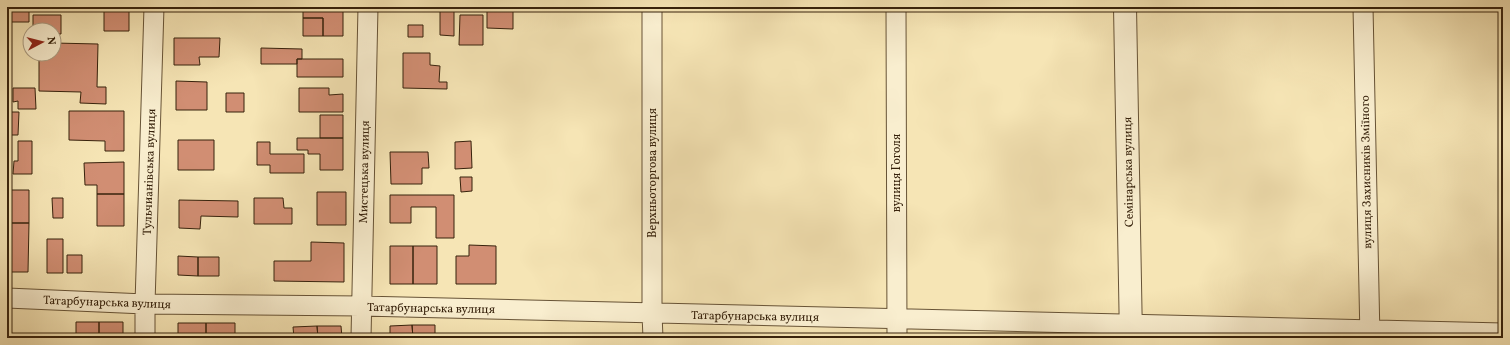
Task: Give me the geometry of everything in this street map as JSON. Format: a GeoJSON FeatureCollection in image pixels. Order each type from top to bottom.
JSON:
{"type":"FeatureCollection","features":[{"type":"Feature","properties":{"kind":"street","name":"Тульчианівська вулиця"},"geometry":{"type":"LineString","coordinates":[[145,338],[154,7]]}},
{"type":"Feature","properties":{"kind":"street","name":"Мистецька вулиця"},"geometry":{"type":"LineString","coordinates":[[361,338],[368,7]]}},
{"type":"Feature","properties":{"kind":"street","name":"Верхньоторгова вулиця"},"geometry":{"type":"LineString","coordinates":[[652,7],[653,338]]}},
{"type":"Feature","properties":{"kind":"street","name":"вулиця Гоголя"},"geometry":{"type":"LineString","coordinates":[[896,7],[896,338]]}},
{"type":"Feature","properties":{"kind":"street","name":"Семінарська вулиця"},"geometry":{"type":"LineString","coordinates":[[1125,7],[1131,331]]}},
{"type":"Feature","properties":{"kind":"street","name":"вулиця Захисників Зміїного"},"geometry":{"type":"LineString","coordinates":[[1363,7],[1370,334]]}},
{"type":"Feature","properties":{"kind":"street","name":"Татарбунарська вулиця"},"geometry":{"type":"LineString","coordinates":[[7,298],[145,304],[361,306],[896,319],[1131,331],[1370,334],[1503,333]]}},
{"type":"Feature","properties":{"kind":"building"},"geometry":{"type":"Polygon","coordinates":[[[7,7],[29,7],[29,22],[7,22],[7,7]]]}},
{"type":"Feature","properties":{"kind":"building"},"geometry":{"type":"Polygon","coordinates":[[[104,7],[129,7],[129,31],[104,31],[104,7]]]}},
{"type":"Feature","properties":{"kind":"building"},"geometry":{"type":"Polygon","coordinates":[[[260,7],[260,8],[240,8],[260,7]]]}},
{"type":"Feature","properties":{"kind":"building"},"geometry":{"type":"Polygon","coordinates":[[[303,7],[343,7],[343,36],[323,36],[323,18],[303,18],[303,7]]]}},
{"type":"Feature","properties":{"kind":"building"},"geometry":{"type":"Polygon","coordinates":[[[440,7],[454,7],[454,36],[440,35],[440,7]]]}},
{"type":"Feature","properties":{"kind":"building"},"geometry":{"type":"Polygon","coordinates":[[[487,7],[513,7],[513,29],[487,28],[487,7]]]}},
{"type":"Feature","properties":{"kind":"building"},"geometry":{"type":"Polygon","coordinates":[[[33,15],[61,15],[61,22],[33,22],[33,15]]]}},
{"type":"Feature","properties":{"kind":"building"},"geometry":{"type":"Polygon","coordinates":[[[460,15],[483,15],[483,45],[459,45],[460,15]]]}},
{"type":"Feature","properties":{"kind":"building"},"geometry":{"type":"Polygon","coordinates":[[[303,18],[323,18],[323,36],[303,36],[303,18]]]}},
{"type":"Feature","properties":{"kind":"building"},"geometry":{"type":"Polygon","coordinates":[[[408,25],[423,25],[423,37],[408,37],[408,25]]]}},
{"type":"Feature","properties":{"kind":"building"},"geometry":{"type":"Polygon","coordinates":[[[174,38],[220,38],[219,57],[199,57],[200,65],[174,65],[174,38]]]}},
{"type":"Feature","properties":{"kind":"building"},"geometry":{"type":"Polygon","coordinates":[[[62,43],[98,44],[97,87],[106,87],[106,104],[80,103],[81,92],[39,91],[39,62],[62,62],[62,43]]]}},
{"type":"Feature","properties":{"kind":"building"},"geometry":{"type":"Polygon","coordinates":[[[261,48],[302,49],[302,59],[297,59],[297,64],[261,64],[261,48]]]}},
{"type":"Feature","properties":{"kind":"building"},"geometry":{"type":"Polygon","coordinates":[[[403,53],[430,53],[430,65],[440,66],[439,82],[447,82],[447,89],[403,88],[403,53]]]}},
{"type":"Feature","properties":{"kind":"building"},"geometry":{"type":"Polygon","coordinates":[[[297,59],[343,59],[343,77],[297,77],[297,59]]]}},
{"type":"Feature","properties":{"kind":"building"},"geometry":{"type":"Polygon","coordinates":[[[176,81],[207,82],[207,110],[176,110],[176,81]]]}},
{"type":"Feature","properties":{"kind":"building"},"geometry":{"type":"Polygon","coordinates":[[[13,88],[35,88],[36,109],[18,109],[18,101],[13,102],[13,88]]]}},
{"type":"Feature","properties":{"kind":"building"},"geometry":{"type":"Polygon","coordinates":[[[299,88],[329,88],[329,95],[343,94],[343,112],[299,112],[299,88]]]}},
{"type":"Feature","properties":{"kind":"building"},"geometry":{"type":"Polygon","coordinates":[[[226,93],[244,93],[244,112],[226,112],[226,93]]]}},
{"type":"Feature","properties":{"kind":"building"},"geometry":{"type":"Polygon","coordinates":[[[69,111],[124,111],[124,151],[105,151],[105,141],[69,140],[69,111]]]}},
{"type":"Feature","properties":{"kind":"building"},"geometry":{"type":"Polygon","coordinates":[[[7,112],[19,112],[18,135],[7,135],[7,112]]]}},
{"type":"Feature","properties":{"kind":"building"},"geometry":{"type":"Polygon","coordinates":[[[320,115],[343,115],[343,138],[320,138],[320,115]]]}},
{"type":"Feature","properties":{"kind":"building"},"geometry":{"type":"Polygon","coordinates":[[[297,138],[343,138],[343,170],[320,170],[320,154],[308,154],[308,150],[297,150],[297,138]]]}},
{"type":"Feature","properties":{"kind":"building"},"geometry":{"type":"Polygon","coordinates":[[[178,140],[214,140],[214,170],[178,170],[178,140]]]}},
{"type":"Feature","properties":{"kind":"building"},"geometry":{"type":"Polygon","coordinates":[[[18,141],[32,141],[32,174],[13,174],[14,161],[18,161],[18,141]]]}},
{"type":"Feature","properties":{"kind":"building"},"geometry":{"type":"Polygon","coordinates":[[[471,141],[472,168],[455,169],[455,142],[471,141]]]}},
{"type":"Feature","properties":{"kind":"building"},"geometry":{"type":"Polygon","coordinates":[[[257,142],[270,142],[270,154],[304,154],[304,173],[270,173],[270,165],[257,165],[257,142]]]}},
{"type":"Feature","properties":{"kind":"building"},"geometry":{"type":"Polygon","coordinates":[[[390,152],[428,152],[429,168],[422,168],[422,184],[391,184],[390,152]]]}},
{"type":"Feature","properties":{"kind":"building"},"geometry":{"type":"Polygon","coordinates":[[[124,162],[124,194],[97,194],[97,185],[85,185],[84,163],[124,162]]]}},
{"type":"Feature","properties":{"kind":"building"},"geometry":{"type":"Polygon","coordinates":[[[460,177],[472,177],[472,191],[461,192],[460,177]]]}},
{"type":"Feature","properties":{"kind":"building"},"geometry":{"type":"Polygon","coordinates":[[[7,190],[29,190],[29,223],[7,223],[7,190]]]}},
{"type":"Feature","properties":{"kind":"building"},"geometry":{"type":"Polygon","coordinates":[[[317,192],[346,192],[346,225],[317,225],[317,192]]]}},
{"type":"Feature","properties":{"kind":"building"},"geometry":{"type":"Polygon","coordinates":[[[97,194],[124,194],[124,226],[97,226],[97,194]]]}},
{"type":"Feature","properties":{"kind":"building"},"geometry":{"type":"Polygon","coordinates":[[[390,195],[454,195],[454,238],[436,238],[436,207],[411,207],[411,223],[390,223],[390,195]]]}},
{"type":"Feature","properties":{"kind":"building"},"geometry":{"type":"Polygon","coordinates":[[[52,198],[63,198],[63,218],[53,218],[52,198]]]}},
{"type":"Feature","properties":{"kind":"building"},"geometry":{"type":"Polygon","coordinates":[[[254,198],[283,198],[284,208],[292,208],[292,224],[254,224],[254,198]]]}},
{"type":"Feature","properties":{"kind":"building"},"geometry":{"type":"Polygon","coordinates":[[[179,200],[238,201],[238,217],[201,216],[200,229],[179,228],[179,200]]]}},
{"type":"Feature","properties":{"kind":"building"},"geometry":{"type":"Polygon","coordinates":[[[7,223],[29,223],[28,272],[7,272],[7,223]]]}},
{"type":"Feature","properties":{"kind":"building"},"geometry":{"type":"Polygon","coordinates":[[[47,239],[63,239],[63,273],[47,273],[47,239]]]}},
{"type":"Feature","properties":{"kind":"building"},"geometry":{"type":"Polygon","coordinates":[[[311,242],[344,243],[344,282],[274,281],[274,261],[311,261],[311,242]]]}},
{"type":"Feature","properties":{"kind":"building"},"geometry":{"type":"Polygon","coordinates":[[[469,245],[496,246],[496,284],[456,284],[456,256],[469,256],[469,245]]]}},
{"type":"Feature","properties":{"kind":"building"},"geometry":{"type":"Polygon","coordinates":[[[390,246],[413,246],[413,284],[390,284],[390,246]]]}},
{"type":"Feature","properties":{"kind":"building"},"geometry":{"type":"Polygon","coordinates":[[[413,246],[437,246],[437,284],[413,284],[413,246]]]}},
{"type":"Feature","properties":{"kind":"building"},"geometry":{"type":"Polygon","coordinates":[[[67,255],[82,255],[82,273],[67,273],[67,255]]]}},
{"type":"Feature","properties":{"kind":"building"},"geometry":{"type":"Polygon","coordinates":[[[178,256],[198,257],[198,276],[178,275],[178,256]]]}},
{"type":"Feature","properties":{"kind":"building"},"geometry":{"type":"Polygon","coordinates":[[[198,257],[219,257],[219,276],[198,276],[198,257]]]}},
{"type":"Feature","properties":{"kind":"building"},"geometry":{"type":"Polygon","coordinates":[[[76,322],[99,322],[99,338],[76,338],[76,322]]]}},
{"type":"Feature","properties":{"kind":"building"},"geometry":{"type":"Polygon","coordinates":[[[99,322],[123,322],[123,338],[99,338],[99,322]]]}},
{"type":"Feature","properties":{"kind":"building"},"geometry":{"type":"Polygon","coordinates":[[[178,323],[206,323],[206,338],[178,338],[178,323]]]}},
{"type":"Feature","properties":{"kind":"building"},"geometry":{"type":"Polygon","coordinates":[[[206,323],[235,323],[235,338],[206,338],[206,323]]]}},
{"type":"Feature","properties":{"kind":"building"},"geometry":{"type":"Polygon","coordinates":[[[412,325],[413,338],[390,338],[390,326],[412,325]]]}},
{"type":"Feature","properties":{"kind":"building"},"geometry":{"type":"Polygon","coordinates":[[[412,325],[435,325],[435,338],[413,338],[412,325]]]}},
{"type":"Feature","properties":{"kind":"building"},"geometry":{"type":"Polygon","coordinates":[[[317,326],[318,338],[294,338],[293,327],[317,326]]]}},
{"type":"Feature","properties":{"kind":"building"},"geometry":{"type":"Polygon","coordinates":[[[317,326],[341,326],[342,338],[318,338],[317,326]]]}}]}
